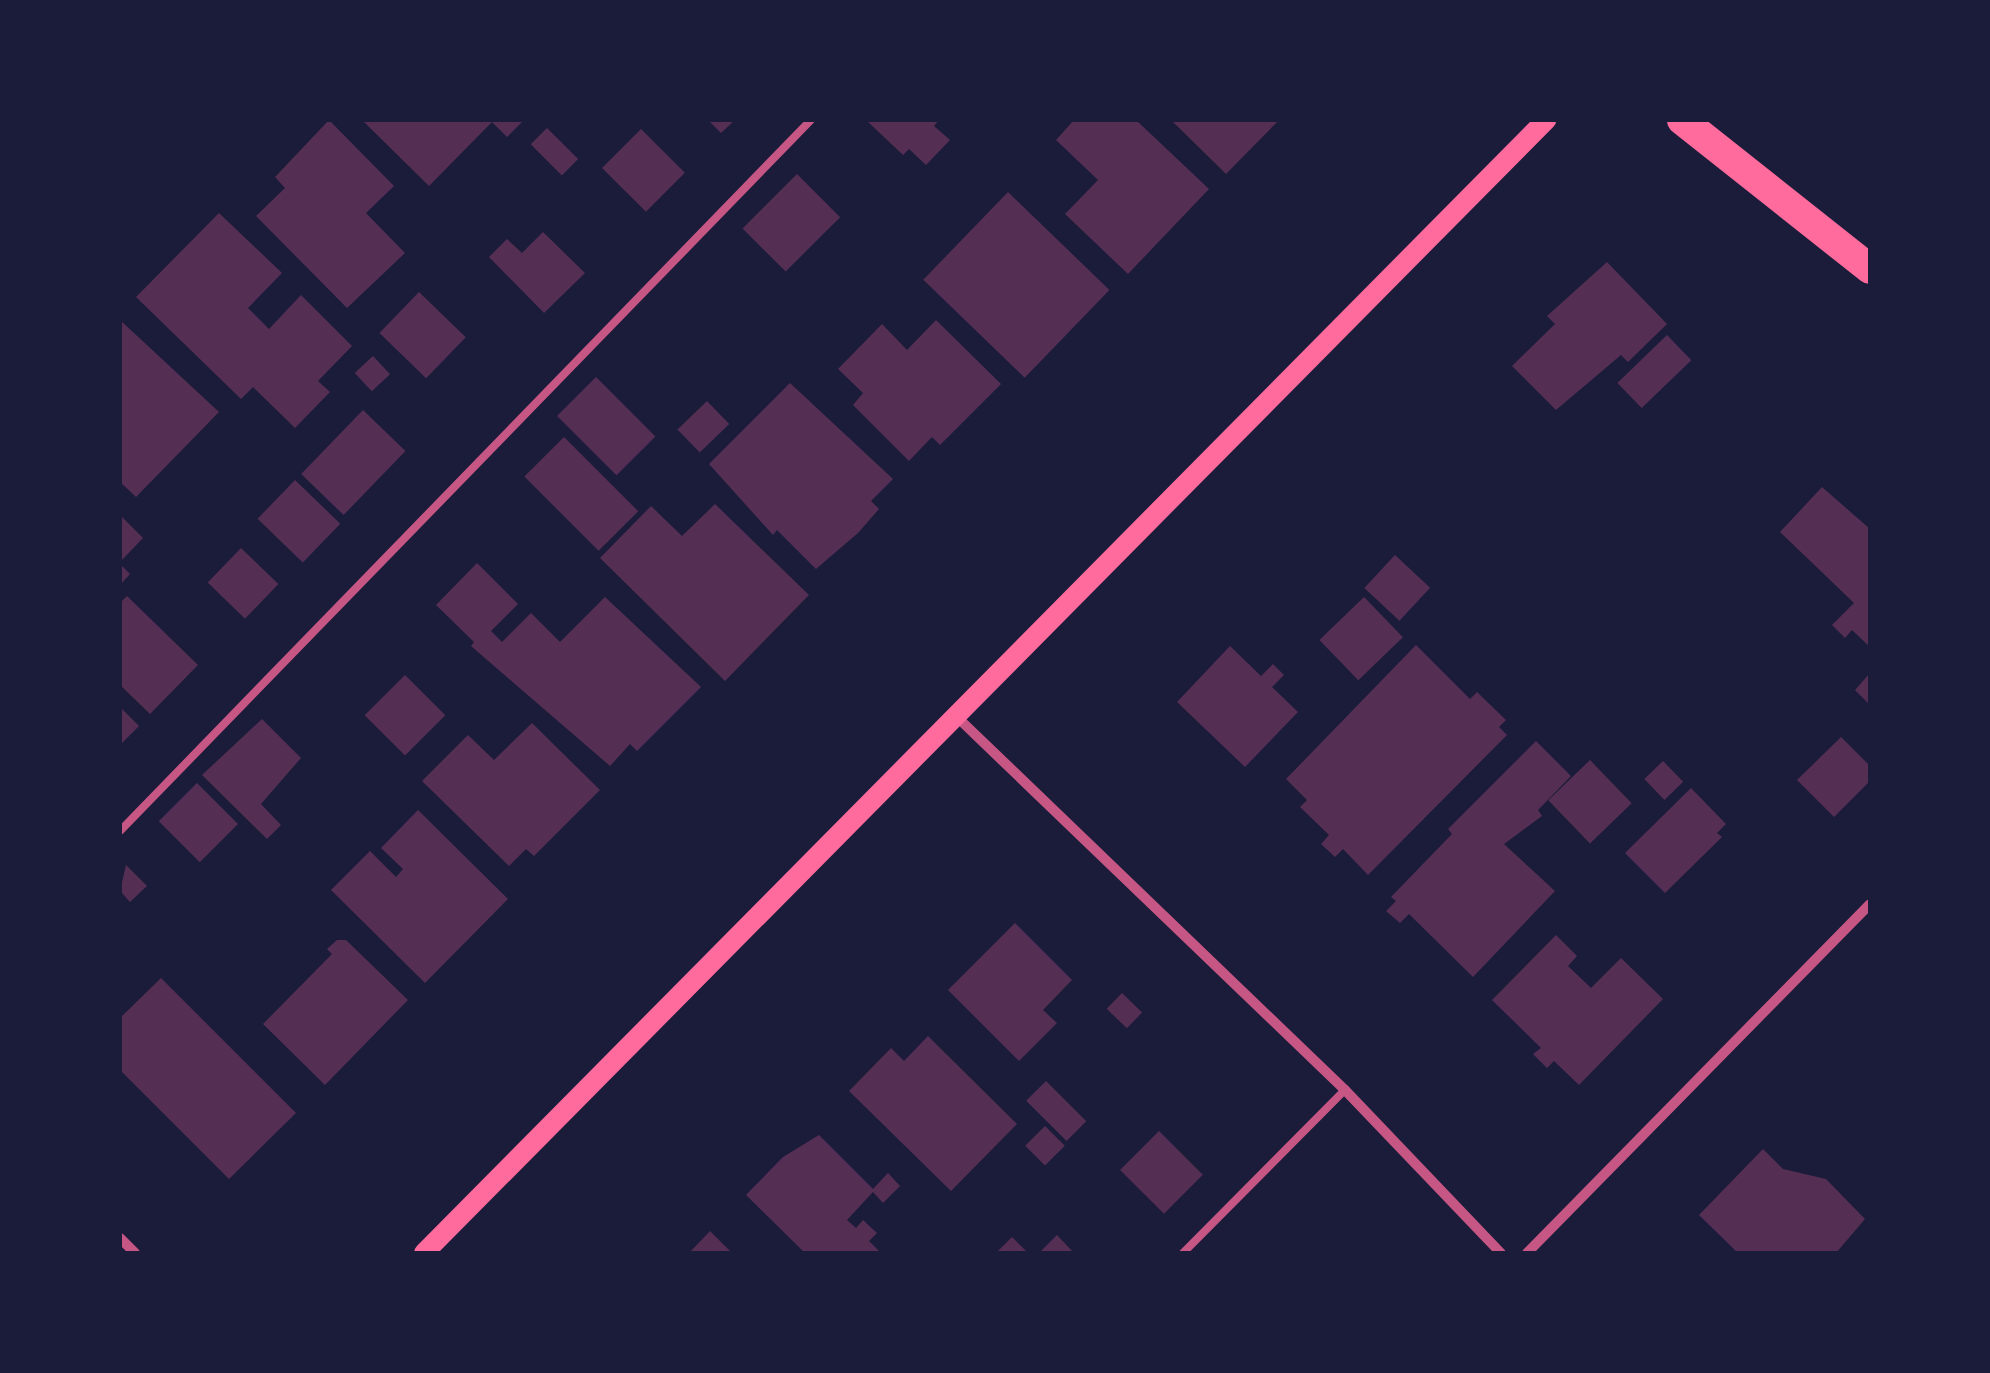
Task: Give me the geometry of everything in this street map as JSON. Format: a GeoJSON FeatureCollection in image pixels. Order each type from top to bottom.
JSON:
{"type":"FeatureCollection","features":[{"type":"Feature","properties":{"kind":"highway"},"geometry":{"type":"LineString","coordinates":[[1682,120],[1870,269]]}},
{"type":"Feature","properties":{"kind":"main road"},"geometry":{"type":"LineString","coordinates":[[424,1253],[1546,120]]}},
{"type":"Feature","properties":{"kind":"street"},"geometry":{"type":"LineString","coordinates":[[956,717],[1345,1090],[1500,1253]]}},
{"type":"Feature","properties":{"kind":"street"},"geometry":{"type":"LineString","coordinates":[[1527,1253],[1870,904]]}},
{"type":"Feature","properties":{"kind":"street"},"geometry":{"type":"LineString","coordinates":[[120,1238],[135,1253]]}},
{"type":"Feature","properties":{"kind":"lane"},"geometry":{"type":"LineString","coordinates":[[120,831],[811,120]]}},
{"type":"Feature","properties":{"kind":"lane"},"geometry":{"type":"LineString","coordinates":[[1183,1253],[1345,1090]]}},
{"type":"Feature","properties":{"kind":"building"},"geometry":{"type":"Polygon","coordinates":[[[329,120],[394,186],[366,213],[405,253],[347,308],[256,216],[285,188],[275,177],[329,120]]]}},
{"type":"Feature","properties":{"kind":"building"},"geometry":{"type":"Polygon","coordinates":[[[362,120],[524,120],[507,137],[492,122],[429,186],[362,120]]]}},
{"type":"Feature","properties":{"kind":"building"},"geometry":{"type":"Polygon","coordinates":[[[708,120],[735,120],[721,133],[708,120]]]}},
{"type":"Feature","properties":{"kind":"building"},"geometry":{"type":"Polygon","coordinates":[[[866,120],[939,120],[934,126],[950,140],[926,165],[909,149],[903,155],[866,120]]]}},
{"type":"Feature","properties":{"kind":"building"},"geometry":{"type":"Polygon","coordinates":[[[1074,120],[1136,120],[1209,189],[1128,274],[1065,214],[1098,180],[1056,140],[1074,120]]]}},
{"type":"Feature","properties":{"kind":"building"},"geometry":{"type":"Polygon","coordinates":[[[1171,120],[1279,120],[1226,174],[1171,120]]]}},
{"type":"Feature","properties":{"kind":"building"},"geometry":{"type":"Polygon","coordinates":[[[547,128],[578,159],[562,175],[531,144],[547,128]]]}},
{"type":"Feature","properties":{"kind":"building"},"geometry":{"type":"Polygon","coordinates":[[[641,129],[685,173],[646,212],[602,168],[641,129]]]}},
{"type":"Feature","properties":{"kind":"building"},"geometry":{"type":"Polygon","coordinates":[[[797,174],[840,217],[786,272],[743,228],[797,174]]]}},
{"type":"Feature","properties":{"kind":"building"},"geometry":{"type":"Polygon","coordinates":[[[1008,192],[1109,290],[1025,378],[923,280],[1008,192]]]}},
{"type":"Feature","properties":{"kind":"building"},"geometry":{"type":"Polygon","coordinates":[[[219,213],[282,273],[248,308],[269,329],[301,295],[352,346],[318,381],[330,392],[295,428],[253,387],[241,399],[136,297],[219,213]]]}},
{"type":"Feature","properties":{"kind":"building"},"geometry":{"type":"Polygon","coordinates":[[[543,232],[585,273],[544,313],[489,257],[507,239],[522,253],[543,232]]]}},
{"type":"Feature","properties":{"kind":"building"},"geometry":{"type":"Polygon","coordinates":[[[1607,262],[1667,324],[1628,362],[1621,355],[1556,410],[1512,366],[1555,324],[1547,316],[1607,262]]]}},
{"type":"Feature","properties":{"kind":"building"},"geometry":{"type":"Polygon","coordinates":[[[419,292],[466,337],[426,378],[379,333],[419,292]]]}},
{"type":"Feature","properties":{"kind":"building"},"geometry":{"type":"Polygon","coordinates":[[[120,320],[219,412],[136,497],[120,482],[120,320]]]}},
{"type":"Feature","properties":{"kind":"building"},"geometry":{"type":"Polygon","coordinates":[[[936,320],[1001,384],[940,445],[932,437],[909,461],[853,405],[863,393],[838,369],[882,324],[907,350],[936,320]]]}},
{"type":"Feature","properties":{"kind":"building"},"geometry":{"type":"Polygon","coordinates":[[[1667,335],[1691,360],[1642,408],[1617,383],[1667,335]]]}},
{"type":"Feature","properties":{"kind":"building"},"geometry":{"type":"Polygon","coordinates":[[[373,356],[390,374],[372,391],[355,373],[373,356]]]}},
{"type":"Feature","properties":{"kind":"building"},"geometry":{"type":"Polygon","coordinates":[[[596,377],[655,436],[617,475],[557,416],[596,377]]]}},
{"type":"Feature","properties":{"kind":"building"},"geometry":{"type":"Polygon","coordinates":[[[790,383],[893,479],[871,501],[879,509],[816,569],[777,530],[773,535],[709,464],[790,383]]]}},
{"type":"Feature","properties":{"kind":"building"},"geometry":{"type":"Polygon","coordinates":[[[707,401],[729,424],[700,452],[678,429],[707,401]]]}},
{"type":"Feature","properties":{"kind":"building"},"geometry":{"type":"Polygon","coordinates":[[[363,410],[405,451],[344,515],[301,474],[363,410]]]}},
{"type":"Feature","properties":{"kind":"building"},"geometry":{"type":"Polygon","coordinates":[[[564,437],[638,511],[599,551],[524,477],[564,437]]]}},
{"type":"Feature","properties":{"kind":"building"},"geometry":{"type":"Polygon","coordinates":[[[295,480],[340,524],[303,563],[257,519],[295,480]]]}},
{"type":"Feature","properties":{"kind":"building"},"geometry":{"type":"Polygon","coordinates":[[[1822,487],[1870,529],[1870,647],[1852,630],[1845,638],[1832,625],[1854,603],[1780,532],[1822,487]]]}},
{"type":"Feature","properties":{"kind":"building"},"geometry":{"type":"Polygon","coordinates":[[[715,504],[809,595],[725,681],[600,558],[651,506],[682,536],[715,504]]]}},
{"type":"Feature","properties":{"kind":"building"},"geometry":{"type":"Polygon","coordinates":[[[120,515],[143,538],[120,562],[120,515]]]}},
{"type":"Feature","properties":{"kind":"building"},"geometry":{"type":"Polygon","coordinates":[[[241,548],[278,584],[245,619],[208,583],[241,548]]]}},
{"type":"Feature","properties":{"kind":"building"},"geometry":{"type":"Polygon","coordinates":[[[1395,555],[1430,588],[1399,621],[1364,588],[1395,555]]]}},
{"type":"Feature","properties":{"kind":"building"},"geometry":{"type":"Polygon","coordinates":[[[477,563],[518,604],[491,631],[502,642],[531,613],[560,642],[605,597],[701,687],[637,751],[630,744],[610,766],[471,646],[474,642],[436,605],[477,563]]]}},
{"type":"Feature","properties":{"kind":"building"},"geometry":{"type":"Polygon","coordinates":[[[120,564],[130,574],[120,585],[120,564]]]}},
{"type":"Feature","properties":{"kind":"building"},"geometry":{"type":"Polygon","coordinates":[[[127,596],[198,665],[150,714],[120,685],[120,603],[127,596]]]}},
{"type":"Feature","properties":{"kind":"building"},"geometry":{"type":"Polygon","coordinates":[[[1364,597],[1403,637],[1358,680],[1319,640],[1364,597]]]}},
{"type":"Feature","properties":{"kind":"building"},"geometry":{"type":"Polygon","coordinates":[[[1416,645],[1470,699],[1477,692],[1506,720],[1499,727],[1507,735],[1368,875],[1343,849],[1335,857],[1321,844],[1329,835],[1300,807],[1307,800],[1286,779],[1416,645]]]}},
{"type":"Feature","properties":{"kind":"building"},"geometry":{"type":"Polygon","coordinates":[[[1230,646],[1261,676],[1273,664],[1284,675],[1272,687],[1298,712],[1245,767],[1177,702],[1230,646]]]}},
{"type":"Feature","properties":{"kind":"building"},"geometry":{"type":"Polygon","coordinates":[[[1870,673],[1870,705],[1855,690],[1870,673]]]}},
{"type":"Feature","properties":{"kind":"building"},"geometry":{"type":"Polygon","coordinates":[[[405,675],[445,715],[405,756],[365,715],[405,675]]]}},
{"type":"Feature","properties":{"kind":"building"},"geometry":{"type":"Polygon","coordinates":[[[120,707],[139,726],[120,745],[120,707]]]}},
{"type":"Feature","properties":{"kind":"building"},"geometry":{"type":"Polygon","coordinates":[[[262,719],[301,758],[261,804],[281,825],[267,839],[202,775],[262,719]]]}},
{"type":"Feature","properties":{"kind":"building"},"geometry":{"type":"Polygon","coordinates":[[[532,723],[600,790],[534,856],[526,849],[509,866],[422,781],[468,735],[494,760],[532,723]]]}},
{"type":"Feature","properties":{"kind":"building"},"geometry":{"type":"Polygon","coordinates":[[[1841,737],[1870,766],[1870,781],[1834,817],[1797,780],[1841,737]]]}},
{"type":"Feature","properties":{"kind":"building"},"geometry":{"type":"Polygon","coordinates":[[[1536,741],[1571,776],[1538,810],[1542,816],[1504,844],[1555,891],[1473,977],[1409,914],[1400,923],[1386,911],[1396,901],[1391,897],[1452,834],[1448,829],[1536,741]]]}},
{"type":"Feature","properties":{"kind":"building"},"geometry":{"type":"Polygon","coordinates":[[[1590,760],[1632,803],[1590,843],[1548,800],[1590,760]]]}},
{"type":"Feature","properties":{"kind":"building"},"geometry":{"type":"Polygon","coordinates":[[[1663,761],[1683,782],[1664,800],[1644,779],[1663,761]]]}},
{"type":"Feature","properties":{"kind":"building"},"geometry":{"type":"Polygon","coordinates":[[[197,783],[238,824],[200,862],[159,821],[197,783]]]}},
{"type":"Feature","properties":{"kind":"building"},"geometry":{"type":"Polygon","coordinates":[[[1691,788],[1726,824],[1717,833],[1722,837],[1665,893],[1625,853],[1691,788]]]}},
{"type":"Feature","properties":{"kind":"building"},"geometry":{"type":"Polygon","coordinates":[[[418,810],[508,899],[425,983],[331,890],[370,851],[396,877],[403,869],[381,848],[418,810]]]}},
{"type":"Feature","properties":{"kind":"building"},"geometry":{"type":"Polygon","coordinates":[[[126,865],[147,886],[130,902],[120,891],[126,865]]]}},
{"type":"Feature","properties":{"kind":"building"},"geometry":{"type":"Polygon","coordinates":[[[1015,923],[1072,980],[1043,1010],[1057,1023],[1019,1061],[948,990],[1015,923]]]}},
{"type":"Feature","properties":{"kind":"building"},"geometry":{"type":"Polygon","coordinates":[[[1556,935],[1577,956],[1568,966],[1591,988],[1621,958],[1663,999],[1579,1085],[1554,1061],[1547,1068],[1533,1054],[1541,1048],[1492,1000],[1556,935]]]}},
{"type":"Feature","properties":{"kind":"building"},"geometry":{"type":"Polygon","coordinates":[[[337,940],[346,940],[408,1000],[325,1085],[263,1024],[332,954],[327,949],[337,940]]]}},
{"type":"Feature","properties":{"kind":"building"},"geometry":{"type":"Polygon","coordinates":[[[161,978],[296,1113],[229,1179],[120,1070],[120,1018],[161,978]]]}},
{"type":"Feature","properties":{"kind":"building"},"geometry":{"type":"Polygon","coordinates":[[[1122,993],[1142,1012],[1127,1028],[1107,1009],[1122,993]]]}},
{"type":"Feature","properties":{"kind":"building"},"geometry":{"type":"Polygon","coordinates":[[[928,1036],[1017,1124],[951,1191],[849,1091],[891,1048],[904,1061],[928,1036]]]}},
{"type":"Feature","properties":{"kind":"building"},"geometry":{"type":"Polygon","coordinates":[[[1046,1081],[1086,1121],[1067,1141],[1026,1101],[1046,1081]]]}},
{"type":"Feature","properties":{"kind":"building"},"geometry":{"type":"Polygon","coordinates":[[[1045,1126],[1065,1146],[1045,1166],[1025,1146],[1045,1126]]]}},
{"type":"Feature","properties":{"kind":"building"},"geometry":{"type":"Polygon","coordinates":[[[1159,1131],[1203,1175],[1164,1214],[1120,1170],[1159,1131]]]}},
{"type":"Feature","properties":{"kind":"building"},"geometry":{"type":"Polygon","coordinates":[[[819,1135],[873,1189],[888,1173],[900,1186],[883,1203],[873,1192],[847,1220],[856,1228],[863,1220],[877,1233],[869,1241],[881,1253],[805,1253],[746,1195],[783,1157],[819,1135]]]}},
{"type":"Feature","properties":{"kind":"building"},"geometry":{"type":"Polygon","coordinates":[[[1763,1149],[1783,1169],[1826,1179],[1865,1219],[1836,1253],[1738,1253],[1699,1215],[1763,1149]]]}},
{"type":"Feature","properties":{"kind":"building"},"geometry":{"type":"Polygon","coordinates":[[[710,1231],[732,1253],[689,1253],[710,1231]]]}},
{"type":"Feature","properties":{"kind":"building"},"geometry":{"type":"Polygon","coordinates":[[[1057,1235],[1074,1253],[1039,1253],[1057,1235]]]}},
{"type":"Feature","properties":{"kind":"building"},"geometry":{"type":"Polygon","coordinates":[[[1012,1237],[1028,1253],[996,1253],[1012,1237]]]}}]}
